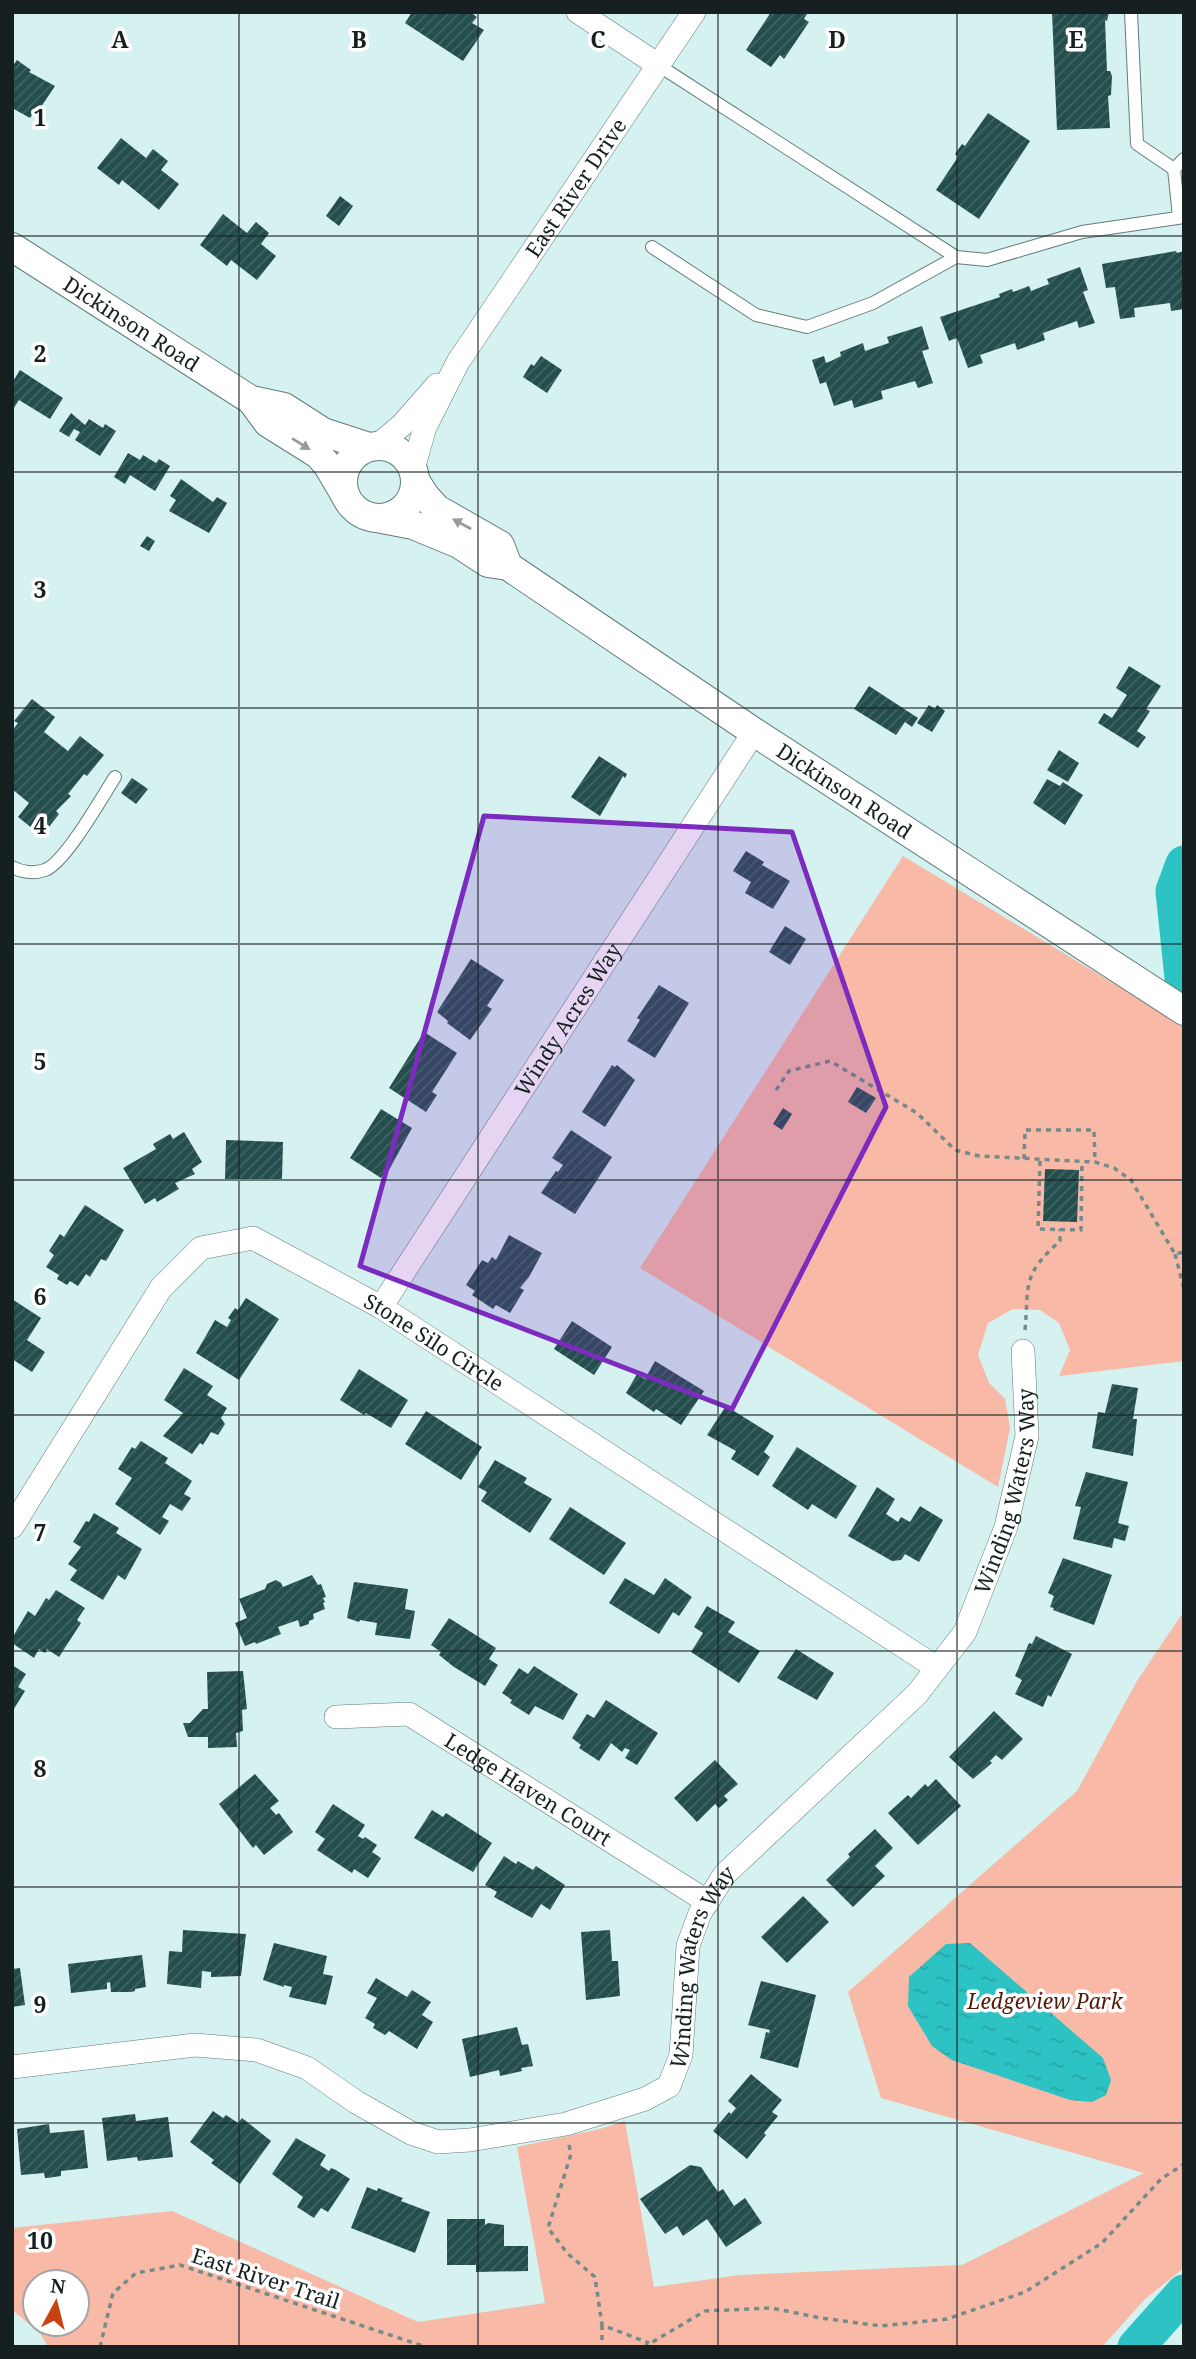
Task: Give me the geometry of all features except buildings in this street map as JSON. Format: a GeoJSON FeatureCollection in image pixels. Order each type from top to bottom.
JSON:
{"type":"FeatureCollection","features":[{"type":"Feature","properties":{"kind":"street"},"geometry":{"type":"LineString","coordinates":[[578,12],[658,65]]}},
{"type":"Feature","properties":{"kind":"street","name":"East River Drive"},"geometry":{"type":"LineString","coordinates":[[414,475],[425,427],[458,362],[694,12]]}},
{"type":"Feature","properties":{"kind":"street","name":"Dickinson Road"},"geometry":{"type":"LineString","coordinates":[[12,247],[251,400],[284,407],[323,432],[373,447]]}},
{"type":"Feature","properties":{"kind":"street","name":"East River Drive"},"geometry":{"type":"LineString","coordinates":[[373,447],[402,425],[458,362]]}},
{"type":"Feature","properties":{"kind":"street","name":"Dickinson Road"},"geometry":{"type":"LineString","coordinates":[[251,400],[268,423],[319,455],[347,499]]}},
{"type":"Feature","properties":{"kind":"street"},"geometry":{"type":"LineString","coordinates":[[373,447],[398,452],[414,475],[414,492],[408,503],[389,517],[377,518],[355,509],[343,489],[346,468],[359,452],[373,447]]}},
{"type":"Feature","properties":{"kind":"street","name":"Dickinson Road"},"geometry":{"type":"LineString","coordinates":[[414,475],[425,496],[437,509],[500,545],[508,566]]}},
{"type":"Feature","properties":{"kind":"street","name":"Dickinson Road"},"geometry":{"type":"LineString","coordinates":[[377,518],[413,525],[459,544],[488,563],[508,566],[754,732],[1184,1011]]}},
{"type":"Feature","properties":{"kind":"street","name":"Windy Acres Way"},"geometry":{"type":"LineString","coordinates":[[381,1307],[754,732]]}},
{"type":"Feature","properties":{"kind":"street","name":"Stone Silo Circle"},"geometry":{"type":"LineString","coordinates":[[12,1527],[161,1288],[201,1248],[253,1238],[381,1307],[937,1668]]}},
{"type":"Feature","properties":{"kind":"street","name":"Winding Waters Way"},"geometry":{"type":"LineString","coordinates":[[12,2067],[195,2045],[257,2050],[307,2068],[356,2102],[411,2133],[438,2142],[470,2140],[566,2124],[645,2099],[669,2086],[681,2055],[688,1947],[700,1913],[725,1874],[918,1694],[965,1632],[1006,1527],[1027,1436],[1023,1352]]}},
{"type":"Feature","properties":{"kind":"street","name":"Ledge Haven Court"},"geometry":{"type":"LineString","coordinates":[[336,1717],[409,1714],[708,1902]]}},
{"type":"Feature","properties":{"kind":"lane"},"geometry":{"type":"LineString","coordinates":[[658,65],[956,257],[987,260],[1082,232],[1181,217],[1174,169],[1137,145],[1130,12]]}},
{"type":"Feature","properties":{"kind":"lane"},"geometry":{"type":"LineString","coordinates":[[1174,169],[1184,159]]}},
{"type":"Feature","properties":{"kind":"lane"},"geometry":{"type":"LineString","coordinates":[[652,247],[756,315],[807,327],[873,303],[956,257]]}},
{"type":"Feature","properties":{"kind":"lane"},"geometry":{"type":"LineString","coordinates":[[12,867],[22,872],[46,870],[64,855],[116,777]]}},
{"type":"Feature","properties":{"kind":"path"},"geometry":{"type":"LineString","coordinates":[[776,1090],[789,1071],[830,1061],[917,1114],[955,1150],[979,1156],[1095,1161],[1114,1168],[1131,1180],[1175,1254],[1184,1289]]}},
{"type":"Feature","properties":{"kind":"path"},"geometry":{"type":"LineString","coordinates":[[1024,1159],[1025,1129],[1094,1130],[1095,1161]]}},
{"type":"Feature","properties":{"kind":"path"},"geometry":{"type":"LineString","coordinates":[[1040,1160],[1038,1229],[1081,1230],[1082,1161]]}},
{"type":"Feature","properties":{"kind":"path"},"geometry":{"type":"LineString","coordinates":[[1023,1352],[1028,1285],[1034,1268],[1060,1241],[1060,1229]]}},
{"type":"Feature","properties":{"kind":"path"},"geometry":{"type":"LineString","coordinates":[[1175,1254],[1184,1252]]}},
{"type":"Feature","properties":{"kind":"path"},"geometry":{"type":"LineString","coordinates":[[566,2124],[571,2154],[548,2228],[567,2253],[595,2277],[602,2325],[602,2347]]}},
{"type":"Feature","properties":{"kind":"path"},"geometry":{"type":"LineString","coordinates":[[644,2347],[705,2311],[771,2308],[881,2326],[947,2319],[1025,2292],[1102,2243],[1161,2179],[1184,2164]]}},
{"type":"Feature","properties":{"kind":"path","name":"East River Trail"},"geometry":{"type":"LineString","coordinates":[[100,2347],[113,2293],[136,2273],[180,2265],[426,2347]]}},
{"type":"Feature","properties":{"kind":"path"},"geometry":{"type":"LineString","coordinates":[[602,2325],[649,2343]]}},
{"type":"Feature","properties":{"kind":"highlighted area"},"geometry":{"type":"Polygon","coordinates":[[[484,816],[792,832],[886,1107],[732,1409],[360,1266],[484,816]]]}},
{"type":"Feature","properties":{"kind":"green space"},"geometry":{"type":"Polygon","coordinates":[[[903,856],[1184,1026],[1184,1361],[1059,1376],[1070,1350],[1059,1323],[1040,1310],[1013,1309],[988,1323],[978,1355],[989,1383],[1005,1399],[1010,1428],[998,1487],[640,1268],[903,856]]]}},
{"type":"Feature","properties":{"kind":"green space","name":"Ledgeview Park"},"geometry":{"type":"Polygon","coordinates":[[[1184,1611],[1184,2268],[1145,2299],[1102,2347],[48,2347],[43,2338],[91,2338],[91,2268],[21,2268],[21,2317],[12,2310],[12,2228],[172,2211],[418,2322],[545,2303],[517,2147],[625,2121],[654,2287],[740,2275],[962,2265],[1144,2173],[881,2098],[848,1992],[1077,1791],[1137,1681],[1184,1611]]]}},
{"type":"Feature","properties":{"kind":"water"},"geometry":{"type":"Polygon","coordinates":[[[970,1943],[1103,2058],[1111,2080],[1106,2095],[1092,2102],[1070,2100],[952,2060],[932,2046],[908,2006],[909,1977],[946,1944],[970,1943]]]}},
{"type":"Feature","properties":{"kind":"waterway"},"geometry":{"type":"LineString","coordinates":[[1184,864],[1174,891],[1184,987]]}},
{"type":"Feature","properties":{"kind":"waterway"},"geometry":{"type":"LineString","coordinates":[[1136,2347],[1184,2293]]}}]}
